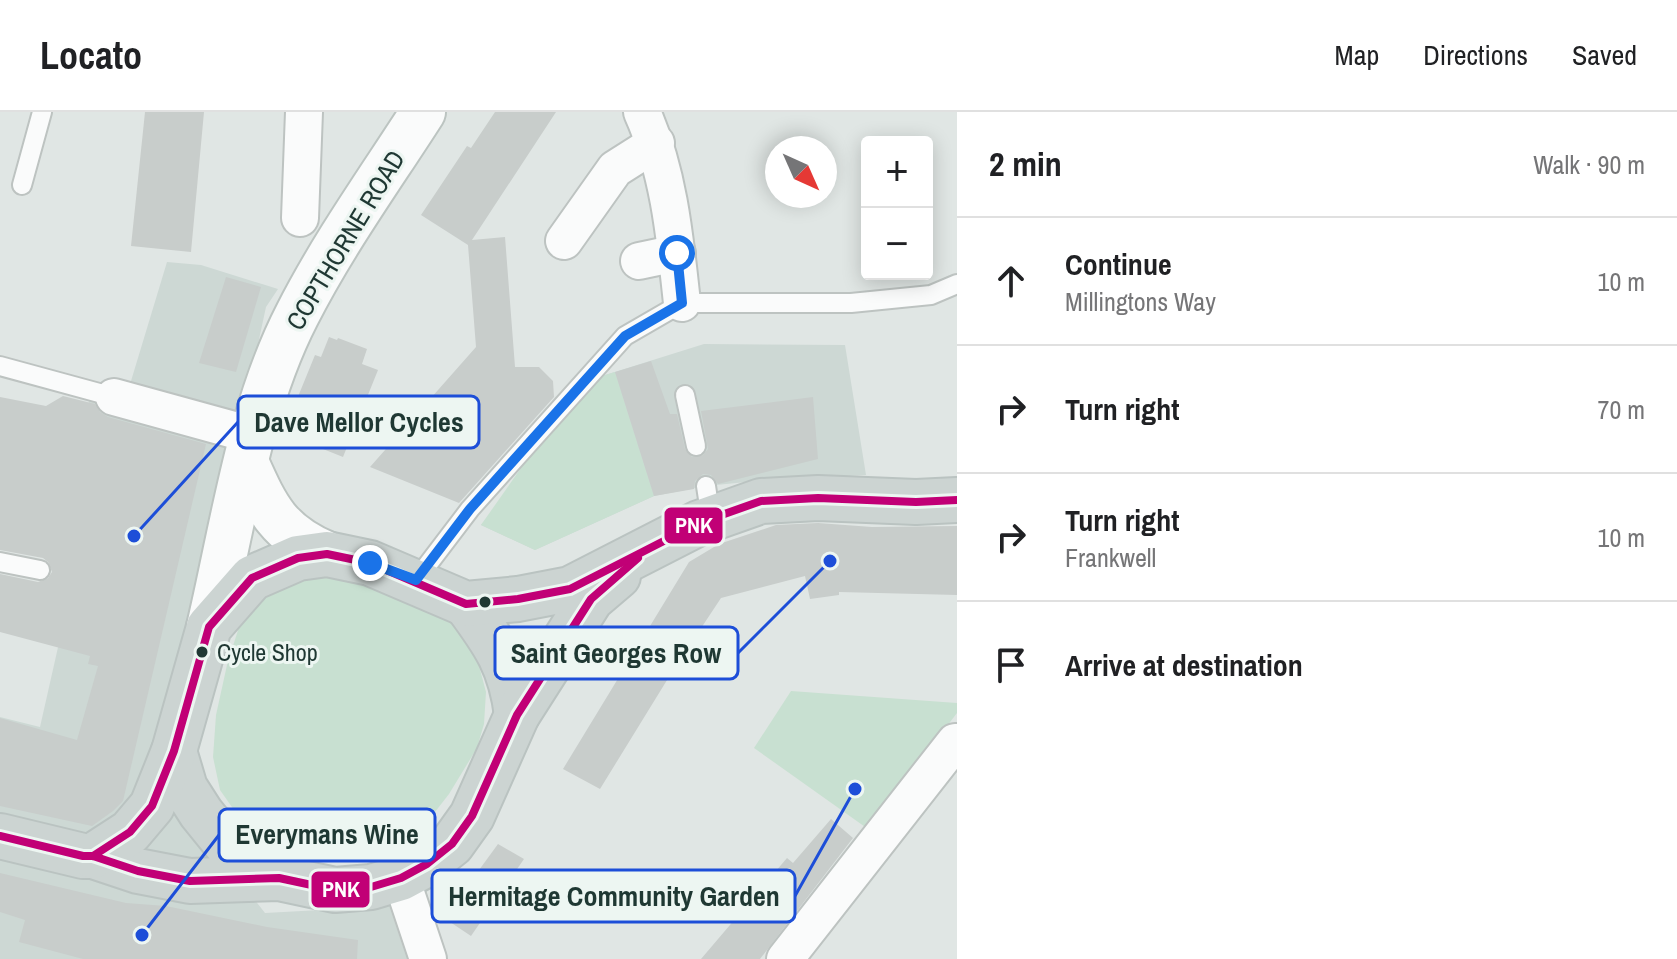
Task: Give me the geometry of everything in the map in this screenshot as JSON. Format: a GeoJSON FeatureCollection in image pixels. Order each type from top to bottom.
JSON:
{"type":"FeatureCollection","features":[{"type":"Feature","properties":{"kind":"main road","name":"COPTHORNE ROAD"},"geometry":{"type":"LineString","coordinates":[[209,627],[249,449],[272,373],[296,317],[352,222],[423,112]]}},
{"type":"Feature","properties":{"kind":"main road"},"geometry":{"type":"LineString","coordinates":[[249,449],[263,501],[284,528],[301,543],[327,554],[370,563],[416,580],[466,604],[504,662],[513,685],[517,715]]}},
{"type":"Feature","properties":{"kind":"main road"},"geometry":{"type":"LineString","coordinates":[[0,836],[190,881],[279,878],[335,890],[371,887],[401,878],[440,854],[465,826],[517,715],[591,599],[709,502],[818,498],[916,502],[957,500]]}},
{"type":"Feature","properties":{"kind":"main road"},"geometry":{"type":"LineString","coordinates":[[466,604],[518,599],[570,589],[644,553]]}},
{"type":"Feature","properties":{"kind":"main road"},"geometry":{"type":"LineString","coordinates":[[93,856],[130,832],[152,806],[174,751],[209,627],[252,578],[298,558],[327,554]]}},
{"type":"Feature","properties":{"kind":"main road"},"geometry":{"type":"LineString","coordinates":[[174,751],[185,788],[231,850],[279,878]]}},
{"type":"Feature","properties":{"kind":"street"},"geometry":{"type":"LineString","coordinates":[[300,218],[304,112]]}},
{"type":"Feature","properties":{"kind":"street"},"geometry":{"type":"LineString","coordinates":[[564,241],[615,169],[649,128]]}},
{"type":"Feature","properties":{"kind":"street"},"geometry":{"type":"LineString","coordinates":[[649,128],[673,222],[682,303]]}},
{"type":"Feature","properties":{"kind":"street"},"geometry":{"type":"LineString","coordinates":[[639,261],[677,253]]}},
{"type":"Feature","properties":{"kind":"street"},"geometry":{"type":"LineString","coordinates":[[114,397],[249,449]]}},
{"type":"Feature","properties":{"kind":"street"},"geometry":{"type":"LineString","coordinates":[[785,959],[955,742]]}},
{"type":"Feature","properties":{"kind":"street"},"geometry":{"type":"LineString","coordinates":[[401,878],[428,959]]}},
{"type":"Feature","properties":{"kind":"lane"},"geometry":{"type":"LineString","coordinates":[[22,185],[42,112]]}},
{"type":"Feature","properties":{"kind":"lane"},"geometry":{"type":"LineString","coordinates":[[416,580],[470,509],[625,336],[682,303],[851,303],[931,295],[957,284]]}},
{"type":"Feature","properties":{"kind":"lane"},"geometry":{"type":"LineString","coordinates":[[0,366],[114,397]]}},
{"type":"Feature","properties":{"kind":"lane"},"geometry":{"type":"LineString","coordinates":[[685,395],[696,446]]}},
{"type":"Feature","properties":{"kind":"lane"},"geometry":{"type":"LineString","coordinates":[[0,562],[40,570]]}},
{"type":"Feature","properties":{"kind":"shaded area"},"geometry":{"type":"Polygon","coordinates":[[[167,262],[201,265],[278,289],[266,307],[192,649],[146,761],[265,913],[431,904],[421,959],[0,959],[0,717],[40,727],[96,479],[71,473],[89,401],[117,408],[131,381],[167,262]]]}},
{"type":"Feature","properties":{"kind":"shaded area"},"geometry":{"type":"Polygon","coordinates":[[[704,344],[845,345],[866,475],[706,486],[654,496],[535,550],[481,525],[602,376],[704,344]]]}},
{"type":"Feature","properties":{"kind":"green space"},"geometry":{"type":"Polygon","coordinates":[[[615,372],[654,496],[535,550],[481,525],[542,438],[602,376],[615,372]]]}},
{"type":"Feature","properties":{"kind":"green space"},"geometry":{"type":"Polygon","coordinates":[[[330,567],[451,610],[474,647],[486,692],[484,724],[477,748],[449,794],[417,835],[379,850],[337,857],[278,847],[241,820],[220,790],[213,757],[216,715],[239,627],[263,597],[330,567]]]}},
{"type":"Feature","properties":{"kind":"green space"},"geometry":{"type":"Polygon","coordinates":[[[791,691],[957,703],[957,713],[868,829],[754,748],[791,691]]]}},
{"type":"Feature","properties":{"kind":"building"},"geometry":{"type":"Polygon","coordinates":[[[145,112],[204,112],[191,252],[131,246],[145,112]]]}},
{"type":"Feature","properties":{"kind":"building"},"geometry":{"type":"Polygon","coordinates":[[[495,112],[556,112],[472,240],[505,237],[515,367],[539,367],[553,381],[554,397],[459,503],[370,467],[476,347],[468,245],[421,215],[467,146],[471,148],[495,112]]]}},
{"type":"Feature","properties":{"kind":"building"},"geometry":{"type":"Polygon","coordinates":[[[226,277],[261,287],[236,372],[199,363],[226,277]]]}},
{"type":"Feature","properties":{"kind":"building"},"geometry":{"type":"Polygon","coordinates":[[[329,337],[367,349],[362,364],[378,370],[343,457],[293,437],[283,420],[287,408],[295,404],[315,355],[321,357],[329,337]]]}},
{"type":"Feature","properties":{"kind":"building"},"geometry":{"type":"Polygon","coordinates":[[[651,361],[670,414],[677,414],[685,449],[692,457],[703,455],[708,449],[701,411],[813,397],[818,459],[718,484],[711,475],[703,474],[695,481],[694,489],[654,496],[615,372],[651,361]]]}},
{"type":"Feature","properties":{"kind":"building"},"geometry":{"type":"Polygon","coordinates":[[[63,396],[95,404],[108,417],[206,444],[123,801],[92,826],[0,806],[0,718],[77,740],[98,666],[88,664],[90,656],[0,632],[0,574],[38,582],[48,578],[52,572],[43,558],[0,550],[0,397],[46,406],[63,396]]]}},
{"type":"Feature","properties":{"kind":"building"},"geometry":{"type":"Polygon","coordinates":[[[818,523],[872,527],[957,526],[957,595],[839,592],[839,595],[810,599],[805,576],[721,598],[600,789],[563,769],[689,562],[719,544],[776,525],[818,523]]]}},
{"type":"Feature","properties":{"kind":"building"},"geometry":{"type":"Polygon","coordinates":[[[831,819],[853,838],[760,959],[701,959],[787,858],[793,863],[831,819]]]}},
{"type":"Feature","properties":{"kind":"building"},"geometry":{"type":"Polygon","coordinates":[[[498,844],[524,859],[471,936],[444,918],[498,844]]]}},
{"type":"Feature","properties":{"kind":"building"},"geometry":{"type":"Polygon","coordinates":[[[0,873],[126,903],[166,906],[267,927],[358,940],[357,959],[83,959],[19,942],[25,920],[0,912],[0,873]]]}},
{"type":"Feature","properties":{"kind":"transit line","name":"PNK"},"geometry":{"type":"LineString","coordinates":[[93,856],[130,832],[152,806],[174,751],[209,627],[252,578],[298,558],[327,554],[370,563],[466,604],[518,599],[570,589],[699,523],[761,501],[818,498],[916,502],[957,500]]}},
{"type":"Feature","properties":{"kind":"transit line","name":"PNK"},"geometry":{"type":"LineString","coordinates":[[0,836],[190,881],[279,878],[335,890],[371,887],[401,878],[427,864],[452,844],[472,816],[517,715],[591,599],[638,558]]}},
{"type":"Feature","properties":{"kind":"place","name":"Dave Mellor Cycles"},"geometry":{"type":"Point","coordinates":[134,536]}},
{"type":"Feature","properties":{"kind":"place","name":"Saint Georges Row"},"geometry":{"type":"Point","coordinates":[830,561]}},
{"type":"Feature","properties":{"kind":"place","name":"Cycle Shop"},"geometry":{"type":"Point","coordinates":[202,652]}},
{"type":"Feature","properties":{"kind":"place","name":"Hermitage Community Garden"},"geometry":{"type":"Point","coordinates":[855,789]}},
{"type":"Feature","properties":{"kind":"place","name":"Everymans Wine"},"geometry":{"type":"Point","coordinates":[142,935]}},
{"type":"Feature","properties":{"kind":"route"},"geometry":{"type":"LineString","coordinates":[[370,563],[416,580],[470,509],[625,336],[682,303],[677,253]]}}]}
